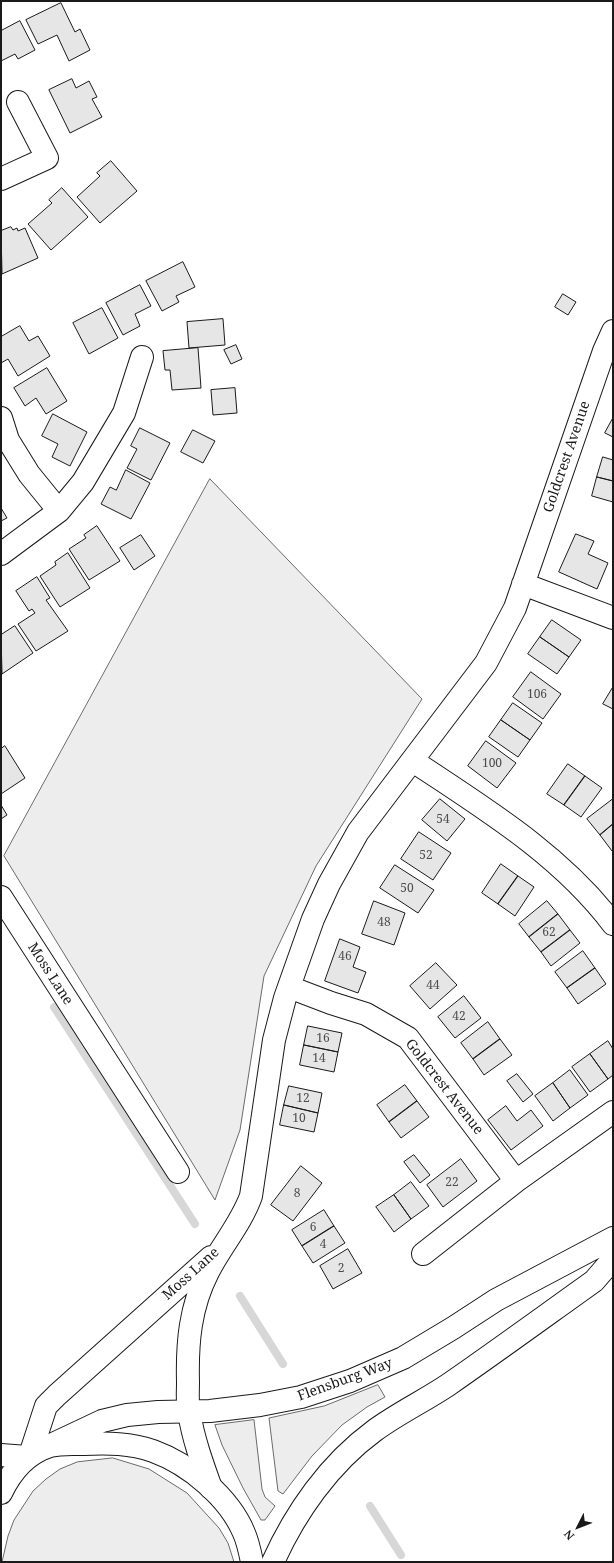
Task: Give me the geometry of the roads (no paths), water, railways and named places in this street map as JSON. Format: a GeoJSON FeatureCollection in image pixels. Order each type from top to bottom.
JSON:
{"type":"FeatureCollection","features":[{"type":"Feature","properties":{"kind":"main road"},"geometry":{"type":"LineString","coordinates":[[1,179],[47,158],[18,102]]}},
{"type":"Feature","properties":{"kind":"main road","name":"Goldcrest Avenue"},"geometry":{"type":"LineString","coordinates":[[224,1246],[244,1214],[251,1196],[274,1040],[289,987],[313,919],[329,884],[358,832],[486,663],[515,608],[604,351],[613,331]]}},
{"type":"Feature","properties":{"kind":"main road"},"geometry":{"type":"LineString","coordinates":[[1,554],[59,511],[83,482],[124,414],[142,357]]}},
{"type":"Feature","properties":{"kind":"main road"},"geometry":{"type":"LineString","coordinates":[[1,418],[8,440],[29,474],[59,511]]}},
{"type":"Feature","properties":{"kind":"main road"},"geometry":{"type":"LineString","coordinates":[[523,584],[613,618]]}},
{"type":"Feature","properties":{"kind":"main road"},"geometry":{"type":"LineString","coordinates":[[413,761],[523,835],[581,887],[613,924]]}},
{"type":"Feature","properties":{"kind":"main road","name":"Moss Lane"},"geometry":{"type":"LineString","coordinates":[[1,897],[178,1172]]}},
{"type":"Feature","properties":{"kind":"main road","name":"Goldcrest Avenue"},"geometry":{"type":"LineString","coordinates":[[289,987],[331,1003],[366,1014],[408,1038],[516,1182]]}},
{"type":"Feature","properties":{"kind":"main road"},"geometry":{"type":"LineString","coordinates":[[423,1254],[516,1182],[613,1112]]}},
{"type":"Feature","properties":{"kind":"main road","name":"Flensburg Way"},"geometry":{"type":"LineString","coordinates":[[29,1456],[102,1421],[127,1415],[234,1409],[301,1397],[379,1370],[426,1345],[496,1300],[613,1238]]}},
{"type":"Feature","properties":{"kind":"main road","name":"Moss Lane"},"geometry":{"type":"LineString","coordinates":[[211,1488],[201,1459],[189,1411],[187,1352],[191,1317],[198,1292],[224,1246]]}},
{"type":"Feature","properties":{"kind":"main road","name":"Moss Lane"},"geometry":{"type":"LineString","coordinates":[[29,1456],[46,1406],[57,1394],[224,1246]]}},
{"type":"Feature","properties":{"kind":"main road"},"geometry":{"type":"LineString","coordinates":[[272,1562],[290,1528],[309,1499],[323,1481],[356,1446],[372,1432],[447,1386],[594,1281],[613,1259]]}},
{"type":"Feature","properties":{"kind":"main road"},"geometry":{"type":"LineString","coordinates":[[51,1446],[105,1443],[132,1445],[152,1450],[171,1459],[211,1488],[237,1520],[244,1533],[252,1562]]}},
{"type":"Feature","properties":{"kind":"main road"},"geometry":{"type":"LineString","coordinates":[[1,1455],[29,1456]]}},
{"type":"Feature","properties":{"kind":"main road"},"geometry":{"type":"LineString","coordinates":[[1,1493],[16,1470],[29,1456]]}},
{"type":"Feature","properties":{"kind":"waterway"},"geometry":{"type":"LineString","coordinates":[[54,1007],[195,1224]]}},
{"type":"Feature","properties":{"kind":"waterway"},"geometry":{"type":"LineString","coordinates":[[240,1296],[283,1364]]}},
{"type":"Feature","properties":{"kind":"waterway"},"geometry":{"type":"LineString","coordinates":[[370,1506],[401,1555]]}}]}
